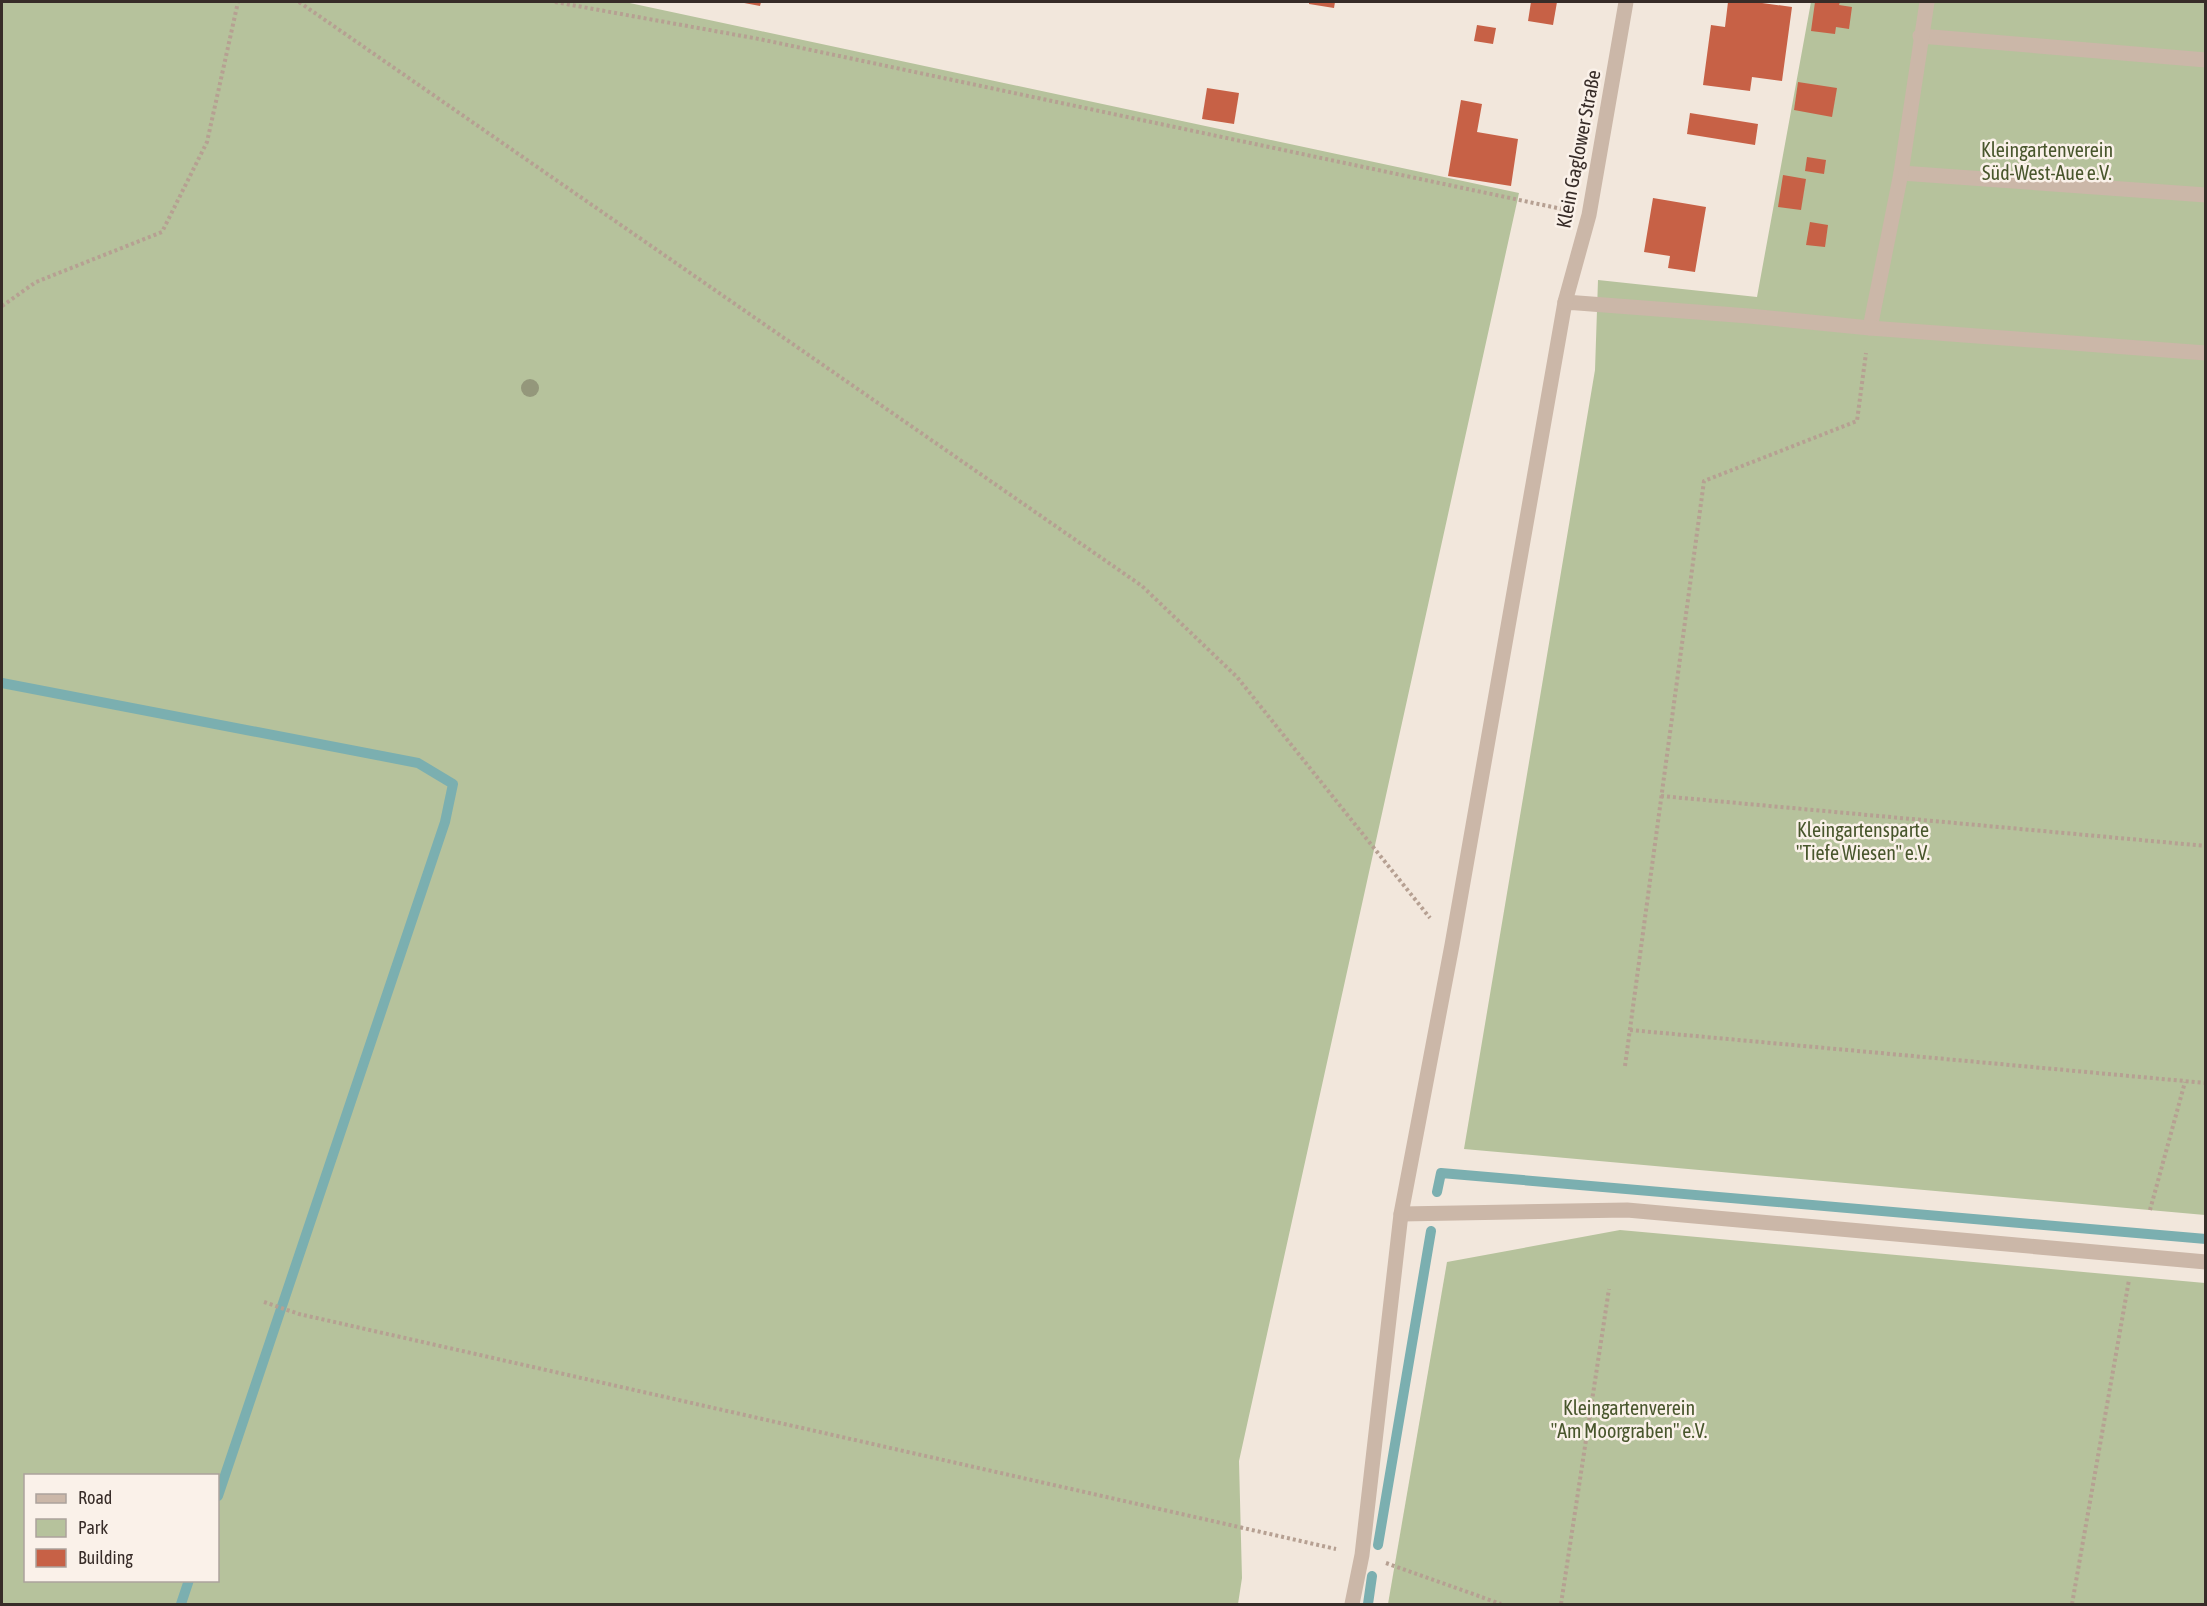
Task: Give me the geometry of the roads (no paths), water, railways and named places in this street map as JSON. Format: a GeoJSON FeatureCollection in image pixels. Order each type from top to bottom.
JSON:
{"type":"FeatureCollection","features":[{"type":"Feature","properties":{"kind":"street","name":"Klein Gaglower Straße"},"geometry":{"type":"LineString","coordinates":[[1352,1605],[1362,1555],[1401,1214],[1452,945],[1565,302],[1589,215],[1626,2]]}},
{"type":"Feature","properties":{"kind":"street"},"geometry":{"type":"LineString","coordinates":[[1870,328],[1902,173],[1920,36],[1927,2]]}},
{"type":"Feature","properties":{"kind":"street"},"geometry":{"type":"LineString","coordinates":[[1920,36],[2205,60]]}},
{"type":"Feature","properties":{"kind":"street"},"geometry":{"type":"LineString","coordinates":[[1902,173],[2205,195]]}},
{"type":"Feature","properties":{"kind":"street"},"geometry":{"type":"LineString","coordinates":[[1565,302],[2205,353]]}},
{"type":"Feature","properties":{"kind":"street"},"geometry":{"type":"LineString","coordinates":[[1401,1214],[1627,1210],[2205,1262]]}},
{"type":"Feature","properties":{"kind":"waterway"},"geometry":{"type":"LineString","coordinates":[[2,683],[418,763],[453,784],[445,822],[219,1493]]}},
{"type":"Feature","properties":{"kind":"waterway"},"geometry":{"type":"LineString","coordinates":[[1437,1192],[1441,1173],[2206,1239]]}},
{"type":"Feature","properties":{"kind":"waterway"},"geometry":{"type":"LineString","coordinates":[[1378,1545],[1431,1231]]}},
{"type":"Feature","properties":{"kind":"waterway"},"geometry":{"type":"LineString","coordinates":[[1368,1604],[1372,1576]]}},
{"type":"Feature","properties":{"kind":"waterway"},"geometry":{"type":"LineString","coordinates":[[181,1604],[188,1582]]}},
{"type":"Feature","properties":{"kind":"park label","name":"Kleingartenverein Süd-West-Aue e.V."},"geometry":{"type":"Point","coordinates":[2047,160]}},
{"type":"Feature","properties":{"kind":"park label","name":"Kleingartensparte \"Tiefe Wiesen\" e.V."},"geometry":{"type":"Point","coordinates":[1863,840]}},
{"type":"Feature","properties":{"kind":"park label","name":"Kleingartenverein \"Am Moorgraben\" e.V."},"geometry":{"type":"Point","coordinates":[1629,1418]}}]}
